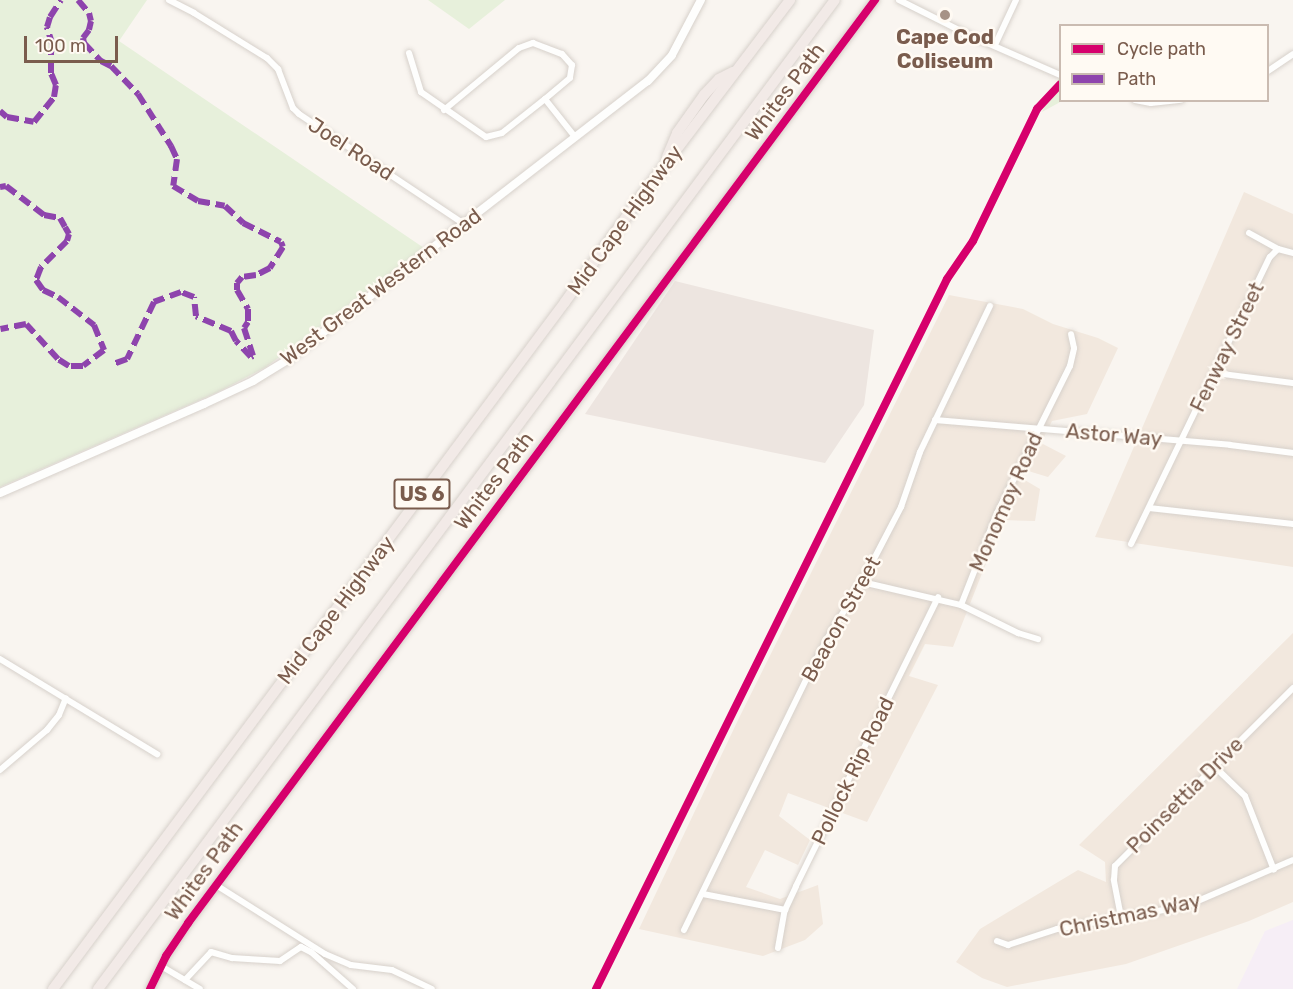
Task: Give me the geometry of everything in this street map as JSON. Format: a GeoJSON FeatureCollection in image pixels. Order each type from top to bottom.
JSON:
{"type":"FeatureCollection","features":[{"type":"Feature","properties":{"kind":"highway","name":"Mid Cape Highway"},"geometry":{"type":"LineString","coordinates":[[53,989],[560,310],[666,163],[673,140],[698,103],[719,79],[736,70],[790,0]]}},
{"type":"Feature","properties":{"kind":"highway","name":"Mid Cape Highway"},"geometry":{"type":"LineString","coordinates":[[98,989],[835,0]]}},
{"type":"Feature","properties":{"kind":"street","name":"Joel Road"},"geometry":{"type":"LineString","coordinates":[[169,0],[267,58],[278,69],[293,108],[299,114],[464,225]]}},
{"type":"Feature","properties":{"kind":"street","name":"West Great Western Road"},"geometry":{"type":"LineString","coordinates":[[0,493],[260,377],[312,342],[634,92],[665,64],[685,33],[701,0]]}},
{"type":"Feature","properties":{"kind":"street","name":"Whites Path"},"geometry":{"type":"LineString","coordinates":[[150,989],[161,966],[216,885],[876,0]]}},
{"type":"Feature","properties":{"kind":"street"},"geometry":{"type":"LineString","coordinates":[[899,0],[1059,75]]}},
{"type":"Feature","properties":{"kind":"street"},"geometry":{"type":"LineString","coordinates":[[995,45],[1016,0]]}},
{"type":"Feature","properties":{"kind":"street"},"geometry":{"type":"LineString","coordinates":[[409,53],[421,92],[444,110],[490,138],[501,133],[570,78],[572,65],[561,54],[533,43],[519,48],[444,110]]}},
{"type":"Feature","properties":{"kind":"street"},"geometry":{"type":"LineString","coordinates":[[1269,70],[1293,54]]}},
{"type":"Feature","properties":{"kind":"street"},"geometry":{"type":"LineString","coordinates":[[545,99],[575,137]]}},
{"type":"Feature","properties":{"kind":"street"},"geometry":{"type":"LineString","coordinates":[[1145,102],[1160,102]]}},
{"type":"Feature","properties":{"kind":"street"},"geometry":{"type":"LineString","coordinates":[[1249,233],[1278,249],[1293,253]]}},
{"type":"Feature","properties":{"kind":"street","name":"Fenway Street"},"geometry":{"type":"LineString","coordinates":[[1131,544],[1270,256],[1278,249]]}},
{"type":"Feature","properties":{"kind":"street","name":"Beacon Street"},"geometry":{"type":"LineString","coordinates":[[684,930],[812,668],[862,582],[901,507],[920,452],[990,306]]}},
{"type":"Feature","properties":{"kind":"street","name":"Monomoy Road"},"geometry":{"type":"LineString","coordinates":[[961,604],[997,513],[1070,366],[1074,348],[1071,334]]}},
{"type":"Feature","properties":{"kind":"street"},"geometry":{"type":"LineString","coordinates":[[1215,373],[1293,383]]}},
{"type":"Feature","properties":{"kind":"street","name":"Astor Way"},"geometry":{"type":"LineString","coordinates":[[935,420],[1293,453]]}},
{"type":"Feature","properties":{"kind":"street"},"geometry":{"type":"LineString","coordinates":[[1149,508],[1293,524]]}},
{"type":"Feature","properties":{"kind":"street"},"geometry":{"type":"LineString","coordinates":[[862,582],[938,597],[961,604],[1018,633],[1038,639]]}},
{"type":"Feature","properties":{"kind":"street","name":"Pollock Rip Road"},"geometry":{"type":"LineString","coordinates":[[777,948],[785,910],[938,597]]}},
{"type":"Feature","properties":{"kind":"street"},"geometry":{"type":"LineString","coordinates":[[0,659],[157,754]]}},
{"type":"Feature","properties":{"kind":"street","name":"Poinsettia Drive"},"geometry":{"type":"LineString","coordinates":[[1121,917],[1113,875],[1114,866],[1293,688]]}},
{"type":"Feature","properties":{"kind":"street"},"geometry":{"type":"LineString","coordinates":[[0,769],[47,730],[59,715],[66,698]]}},
{"type":"Feature","properties":{"kind":"street"},"geometry":{"type":"LineString","coordinates":[[1214,766],[1245,796],[1274,870]]}},
{"type":"Feature","properties":{"kind":"street","name":"Christmas Way"},"geometry":{"type":"LineString","coordinates":[[997,941],[1008,945],[1057,929],[1186,906],[1293,860]]}},
{"type":"Feature","properties":{"kind":"street"},"geometry":{"type":"LineString","coordinates":[[216,885],[325,954],[351,965],[392,970],[432,989]]}},
{"type":"Feature","properties":{"kind":"street"},"geometry":{"type":"LineString","coordinates":[[703,894],[785,910]]}},
{"type":"Feature","properties":{"kind":"street"},"geometry":{"type":"LineString","coordinates":[[185,980],[211,952],[232,958],[280,961],[301,947],[311,952],[353,989]]}},
{"type":"Feature","properties":{"kind":"street"},"geometry":{"type":"LineString","coordinates":[[161,966],[200,989]]}},
{"type":"Feature","properties":{"kind":"shaded area"},"geometry":{"type":"Polygon","coordinates":[[[1244,192],[1293,214],[1293,567],[1095,537],[1244,192]]]}},
{"type":"Feature","properties":{"kind":"shaded area"},"geometry":{"type":"Polygon","coordinates":[[[675,281],[874,330],[864,405],[825,463],[585,414],[675,281]]]}},
{"type":"Feature","properties":{"kind":"shaded area"},"geometry":{"type":"Polygon","coordinates":[[[949,295],[1023,309],[1053,324],[1098,338],[1118,348],[1087,414],[1052,421],[1041,443],[1066,456],[1048,477],[1025,470],[1023,479],[1040,489],[1035,521],[1003,520],[953,647],[925,644],[909,676],[938,685],[867,822],[788,793],[779,816],[810,840],[798,865],[765,850],[746,887],[780,899],[818,885],[823,924],[805,940],[763,956],[639,929],[739,718],[949,295]]]}},
{"type":"Feature","properties":{"kind":"shaded area"},"geometry":{"type":"Polygon","coordinates":[[[1293,633],[1293,902],[1249,921],[1126,964],[1007,987],[982,978],[956,962],[980,929],[1078,870],[1106,882],[1105,862],[1079,845],[1293,633]]]}},
{"type":"Feature","properties":{"kind":"shaded area"},"geometry":{"type":"Polygon","coordinates":[[[1293,920],[1293,989],[1237,989],[1265,931],[1293,920]]]}},
{"type":"Feature","properties":{"kind":"green space"},"geometry":{"type":"Polygon","coordinates":[[[0,0],[147,0],[119,41],[424,248],[266,367],[218,392],[0,487],[0,0]]]}},
{"type":"Feature","properties":{"kind":"green space"},"geometry":{"type":"Polygon","coordinates":[[[428,0],[505,0],[469,29],[428,0]]]}},
{"type":"Feature","properties":{"kind":"green space"},"geometry":{"type":"Polygon","coordinates":[[[1059,77],[1060,102],[1042,112],[1059,77]]]}},
{"type":"Feature","properties":{"kind":"marked path"},"geometry":{"type":"LineString","coordinates":[[0,111],[7,117],[34,122],[54,97],[56,85],[51,73],[53,46],[47,27],[50,17],[61,0]]}},
{"type":"Feature","properties":{"kind":"marked path"},"geometry":{"type":"LineString","coordinates":[[78,0],[89,13],[91,21],[89,30],[83,38],[84,43],[101,61],[111,66],[138,94],[171,146],[177,159],[173,186],[198,201],[225,206],[243,223],[281,242],[283,247],[270,268],[256,275],[242,277],[237,283],[237,290],[248,309],[248,322],[244,328],[253,356],[251,357],[236,341],[231,331],[196,316],[194,297],[181,292],[154,302],[127,359],[113,364]]}},
{"type":"Feature","properties":{"kind":"marked path"},"geometry":{"type":"LineString","coordinates":[[0,187],[6,186],[44,215],[60,218],[69,234],[67,241],[41,267],[36,280],[43,290],[58,297],[94,325],[104,350],[83,366],[69,366],[58,359],[26,324],[0,329]]}},
{"type":"Feature","properties":{"kind":"cycle path"},"geometry":{"type":"LineString","coordinates":[[150,989],[166,956],[188,923],[875,0]]}},
{"type":"Feature","properties":{"kind":"cycle path"},"geometry":{"type":"LineString","coordinates":[[596,989],[947,279],[973,241],[1037,109],[1059,85]]}},
{"type":"Feature","properties":{"kind":"place","name":"Cape Cod Coliseum"},"geometry":{"type":"Point","coordinates":[945,15]}}]}
